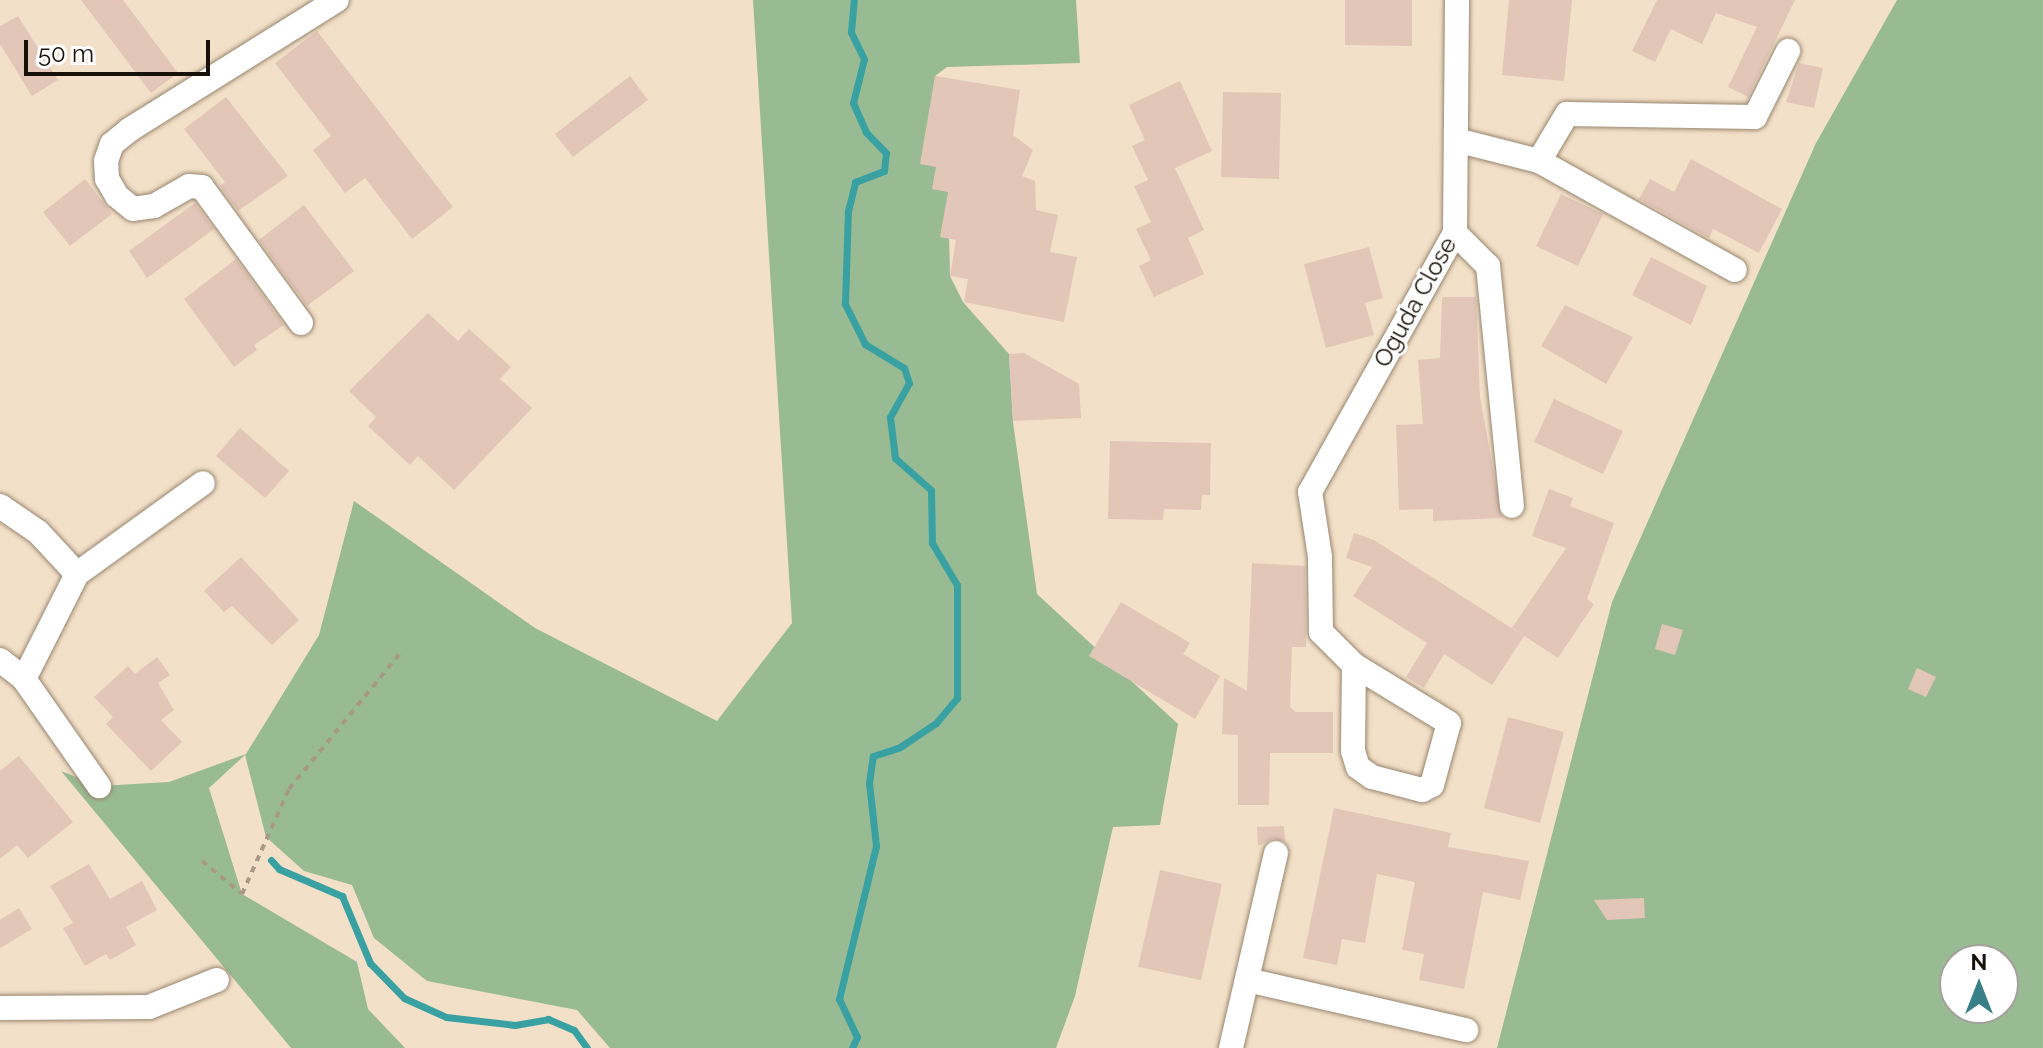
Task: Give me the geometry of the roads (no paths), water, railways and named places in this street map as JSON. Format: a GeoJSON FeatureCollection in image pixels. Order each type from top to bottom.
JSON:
{"type":"FeatureCollection","features":[{"type":"Feature","properties":{"kind":"street"},"geometry":{"type":"LineString","coordinates":[[301,323],[202,187],[189,186],[154,206],[133,209],[107,179],[106,161],[112,144],[129,130],[337,0]]}},
{"type":"Feature","properties":{"kind":"street","name":"Oguda Close"},"geometry":{"type":"LineString","coordinates":[[1354,665],[1321,632],[1320,557],[1310,492],[1455,233],[1457,0]]}},
{"type":"Feature","properties":{"kind":"street"},"geometry":{"type":"LineString","coordinates":[[1539,161],[1567,114],[1755,117],[1788,51]]}},
{"type":"Feature","properties":{"kind":"street"},"geometry":{"type":"LineString","coordinates":[[1456,140],[1539,161],[1735,270]]}},
{"type":"Feature","properties":{"kind":"street"},"geometry":{"type":"LineString","coordinates":[[1455,233],[1488,266],[1512,506]]}},
{"type":"Feature","properties":{"kind":"street"},"geometry":{"type":"LineString","coordinates":[[24,679],[77,574],[203,483]]}},
{"type":"Feature","properties":{"kind":"street"},"geometry":{"type":"LineString","coordinates":[[0,506],[38,532],[77,574]]}},
{"type":"Feature","properties":{"kind":"street"},"geometry":{"type":"LineString","coordinates":[[0,660],[24,679],[99,786]]}},
{"type":"Feature","properties":{"kind":"street"},"geometry":{"type":"LineString","coordinates":[[1354,665],[1449,723],[1432,785],[1422,790],[1372,777],[1358,767],[1353,751],[1354,665]]}},
{"type":"Feature","properties":{"kind":"street"},"geometry":{"type":"LineString","coordinates":[[1231,1048],[1276,853]]}},
{"type":"Feature","properties":{"kind":"street"},"geometry":{"type":"LineString","coordinates":[[0,1008],[149,1007],[217,980]]}},
{"type":"Feature","properties":{"kind":"street"},"geometry":{"type":"LineString","coordinates":[[1247,980],[1466,1030]]}},
{"type":"Feature","properties":{"kind":"waterway"},"geometry":{"type":"LineString","coordinates":[[852,1048],[857,1037],[839,999],[876,846],[869,783],[873,756],[900,747],[936,723],[957,698],[957,585],[932,543],[931,490],[895,458],[890,417],[909,383],[904,368],[865,344],[845,304],[848,211],[855,182],[884,171],[886,153],[866,132],[853,103],[864,59],[851,32],[854,0]]}},
{"type":"Feature","properties":{"kind":"waterway"},"geometry":{"type":"LineString","coordinates":[[271,860],[279,869],[342,896],[370,963],[404,998],[446,1017],[515,1025],[548,1019],[574,1030],[587,1048]]}}]}
